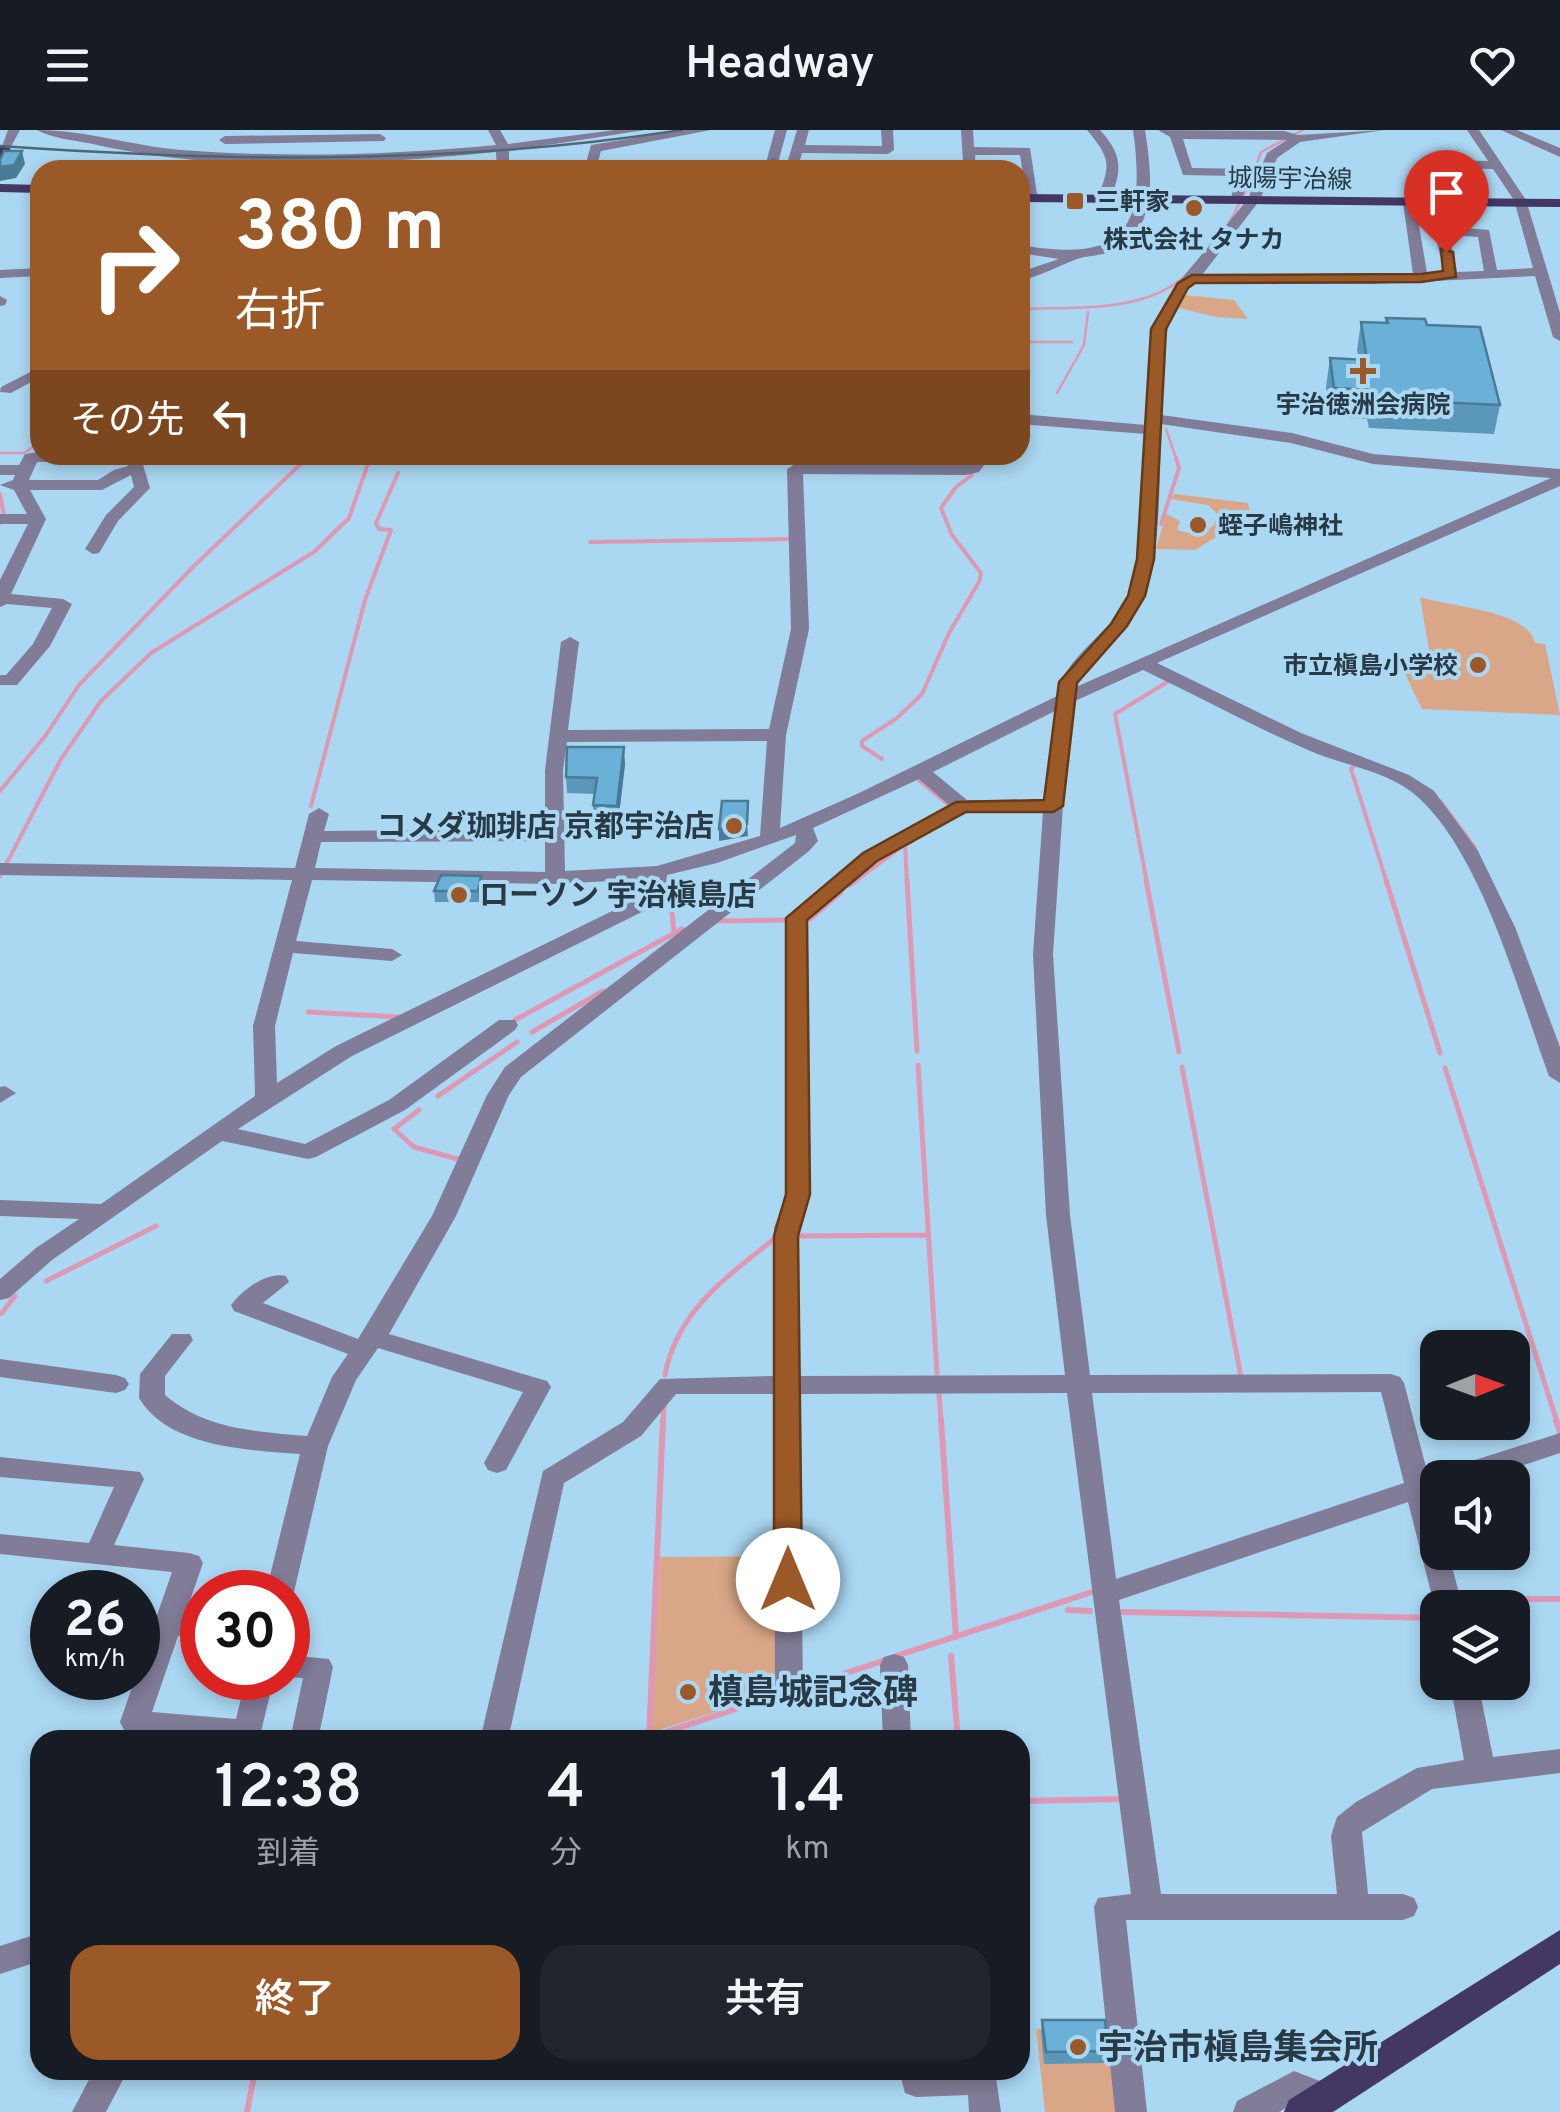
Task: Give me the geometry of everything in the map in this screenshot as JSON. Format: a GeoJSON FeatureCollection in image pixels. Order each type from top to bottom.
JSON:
{"type":"FeatureCollection","features":[{"type":"Feature","properties":{"kind":"main road"},"geometry":{"type":"LineString","coordinates":[[0,188],[30,188]]}},
{"type":"Feature","properties":{"kind":"main road","name":"城陽宇治線"},"geometry":{"type":"LineString","coordinates":[[1030,198],[1560,203]]}},
{"type":"Feature","properties":{"kind":"main road"},"geometry":{"type":"LineString","coordinates":[[1313,2105],[1560,1945]]}},
{"type":"Feature","properties":{"kind":"street"},"geometry":{"type":"LineString","coordinates":[[1,152],[14,130]]}},
{"type":"Feature","properties":{"kind":"street"},"geometry":{"type":"LineString","coordinates":[[43,130],[126,148],[222,148],[295,156],[378,154],[499,138],[528,130]]}},
{"type":"Feature","properties":{"kind":"street"},"geometry":{"type":"LineString","coordinates":[[558,130],[574,139]]}},
{"type":"Feature","properties":{"kind":"street"},"geometry":{"type":"LineString","coordinates":[[499,138],[574,139],[639,130]]}},
{"type":"Feature","properties":{"kind":"street"},"geometry":{"type":"LineString","coordinates":[[593,160],[596,148],[705,130]]}},
{"type":"Feature","properties":{"kind":"street"},"geometry":{"type":"LineString","coordinates":[[773,160],[781,130]]}},
{"type":"Feature","properties":{"kind":"street"},"geometry":{"type":"LineString","coordinates":[[967,130],[969,160]]}},
{"type":"Feature","properties":{"kind":"street"},"geometry":{"type":"LineString","coordinates":[[1093,130],[1116,156],[1116,167],[1103,199]]}},
{"type":"Feature","properties":{"kind":"street"},"geometry":{"type":"LineString","coordinates":[[1030,273],[1098,252],[1127,237],[1138,217],[1141,199],[1145,159],[1139,130]]}},
{"type":"Feature","properties":{"kind":"street"},"geometry":{"type":"LineString","coordinates":[[1245,200],[1246,172],[1187,172],[1170,132],[1292,138],[1380,130]]}},
{"type":"Feature","properties":{"kind":"street"},"geometry":{"type":"LineString","coordinates":[[1473,130],[1521,203],[1560,337]]}},
{"type":"Feature","properties":{"kind":"street"},"geometry":{"type":"LineString","coordinates":[[1508,130],[1560,153]]}},
{"type":"Feature","properties":{"kind":"street"},"geometry":{"type":"LineString","coordinates":[[159,160],[268,135],[381,134],[378,154]]}},
{"type":"Feature","properties":{"kind":"street"},"geometry":{"type":"LineString","coordinates":[[797,150],[888,150],[887,134]]}},
{"type":"Feature","properties":{"kind":"street"},"geometry":{"type":"LineString","coordinates":[[295,156],[301,135]]}},
{"type":"Feature","properties":{"kind":"street"},"geometry":{"type":"LineString","coordinates":[[1216,135],[1227,172]]}},
{"type":"Feature","properties":{"kind":"street"},"geometry":{"type":"LineString","coordinates":[[1148,1907],[1104,1594],[1058,1215],[1043,954],[1053,806],[1068,682],[1118,626],[1136,596],[1146,559],[1158,329],[1271,156],[1292,138]]}},
{"type":"Feature","properties":{"kind":"street"},"geometry":{"type":"LineString","coordinates":[[797,150],[851,160]]}},
{"type":"Feature","properties":{"kind":"street"},"geometry":{"type":"LineString","coordinates":[[979,160],[1026,151],[1026,160]]}},
{"type":"Feature","properties":{"kind":"street"},"geometry":{"type":"LineString","coordinates":[[1439,202],[1429,164],[1497,165]]}},
{"type":"Feature","properties":{"kind":"street"},"geometry":{"type":"LineString","coordinates":[[1409,202],[1421,278]]}},
{"type":"Feature","properties":{"kind":"street"},"geometry":{"type":"LineString","coordinates":[[1451,274],[1442,230],[1484,233],[1491,272]]}},
{"type":"Feature","properties":{"kind":"street"},"geometry":{"type":"LineString","coordinates":[[1030,251],[1071,259]]}},
{"type":"Feature","properties":{"kind":"street"},"geometry":{"type":"LineString","coordinates":[[0,274],[30,272]]}},
{"type":"Feature","properties":{"kind":"street"},"geometry":{"type":"LineString","coordinates":[[1192,279],[1421,278],[1540,272]]}},
{"type":"Feature","properties":{"kind":"street"},"geometry":{"type":"LineString","coordinates":[[30,377],[6,390],[30,389]]}},
{"type":"Feature","properties":{"kind":"street"},"geometry":{"type":"LineString","coordinates":[[1030,419],[1154,425],[1292,438],[1373,459],[1560,477]]}},
{"type":"Feature","properties":{"kind":"street"},"geometry":{"type":"LineString","coordinates":[[30,459],[22,478],[38,519]]}},
{"type":"Feature","properties":{"kind":"street"},"geometry":{"type":"LineString","coordinates":[[0,470],[22,478],[102,484],[129,465]]}},
{"type":"Feature","properties":{"kind":"street"},"geometry":{"type":"LineString","coordinates":[[94,549],[112,518],[142,488],[136,465]]}},
{"type":"Feature","properties":{"kind":"street"},"geometry":{"type":"LineString","coordinates":[[769,840],[777,735],[800,629],[796,470],[966,470],[972,465]]}},
{"type":"Feature","properties":{"kind":"street"},"geometry":{"type":"LineString","coordinates":[[3,874],[303,873],[554,878],[657,872],[716,860],[803,827],[1065,699],[1560,477]]}},
{"type":"Feature","properties":{"kind":"street"},"geometry":{"type":"LineString","coordinates":[[0,485],[22,478]]}},
{"type":"Feature","properties":{"kind":"street"},"geometry":{"type":"LineString","coordinates":[[0,519],[38,519]]}},
{"type":"Feature","properties":{"kind":"street"},"geometry":{"type":"LineString","coordinates":[[4,685],[42,646],[63,604],[1,599],[9,566],[38,519]]}},
{"type":"Feature","properties":{"kind":"street"},"geometry":{"type":"LineString","coordinates":[[554,878],[554,770],[570,642]]}},
{"type":"Feature","properties":{"kind":"street"},"geometry":{"type":"LineString","coordinates":[[1144,664],[1318,748],[1404,780],[1424,792],[1444,813],[1467,850],[1526,982],[1560,1076]]}},
{"type":"Feature","properties":{"kind":"street"},"geometry":{"type":"LineString","coordinates":[[561,736],[777,735]]}},
{"type":"Feature","properties":{"kind":"street"},"geometry":{"type":"LineString","coordinates":[[919,769],[962,806]]}},
{"type":"Feature","properties":{"kind":"street"},"geometry":{"type":"LineString","coordinates":[[789,1697],[786,1228],[798,1194],[796,918],[870,857],[962,806],[1053,806]]}},
{"type":"Feature","properties":{"kind":"street"},"geometry":{"type":"LineString","coordinates":[[266,1099],[264,1026],[319,814]]}},
{"type":"Feature","properties":{"kind":"street"},"geometry":{"type":"LineString","coordinates":[[285,1570],[315,1446],[345,1377],[444,1216],[498,1095],[513,1072],[802,848],[808,840],[803,827]]}},
{"type":"Feature","properties":{"kind":"street"},"geometry":{"type":"LineString","coordinates":[[313,836],[353,839],[554,834]]}},
{"type":"Feature","properties":{"kind":"street"},"geometry":{"type":"LineString","coordinates":[[0,1292],[44,1254],[266,1099],[344,1052],[657,897],[657,872]]}},
{"type":"Feature","properties":{"kind":"street"},"geometry":{"type":"LineString","coordinates":[[285,946],[392,956]]}},
{"type":"Feature","properties":{"kind":"street"},"geometry":{"type":"LineString","coordinates":[[221,1132],[308,1152],[398,1105],[507,1025]]}},
{"type":"Feature","properties":{"kind":"street"},"geometry":{"type":"LineString","coordinates":[[0,1208],[106,1212]]}},
{"type":"Feature","properties":{"kind":"street"},"geometry":{"type":"LineString","coordinates":[[277,1282],[243,1305],[368,1344],[538,1387],[497,1463]]}},
{"type":"Feature","properties":{"kind":"street"},"geometry":{"type":"LineString","coordinates":[[181,1340],[153,1374],[152,1398],[167,1414],[192,1430],[315,1446]]}},
{"type":"Feature","properties":{"kind":"street"},"geometry":{"type":"LineString","coordinates":[[0,1368],[116,1384]]}},
{"type":"Feature","properties":{"kind":"street"},"geometry":{"type":"LineString","coordinates":[[496,1730],[552,1478],[632,1428],[670,1385],[1391,1383],[1420,1464]]}},
{"type":"Feature","properties":{"kind":"street"},"geometry":{"type":"LineString","coordinates":[[1506,1460],[1560,1442]]}},
{"type":"Feature","properties":{"kind":"street"},"geometry":{"type":"LineString","coordinates":[[0,1466],[131,1479],[97,1554]]}},
{"type":"Feature","properties":{"kind":"street"},"geometry":{"type":"LineString","coordinates":[[1104,1594],[1420,1489]]}},
{"type":"Feature","properties":{"kind":"street"},"geometry":{"type":"LineString","coordinates":[[0,1544],[190,1563],[134,1722],[198,1730]]}},
{"type":"Feature","properties":{"kind":"street"},"geometry":{"type":"LineString","coordinates":[[168,1625],[180,1625]]}},
{"type":"Feature","properties":{"kind":"street"},"geometry":{"type":"LineString","coordinates":[[894,1665],[897,1730]]}},
{"type":"Feature","properties":{"kind":"street"},"geometry":{"type":"LineString","coordinates":[[306,1730],[319,1667],[310,1667]]}},
{"type":"Feature","properties":{"kind":"street"},"geometry":{"type":"LineString","coordinates":[[247,1730],[255,1700]]}},
{"type":"Feature","properties":{"kind":"street"},"geometry":{"type":"LineString","coordinates":[[1467,1700],[1480,1773]]}},
{"type":"Feature","properties":{"kind":"street"},"geometry":{"type":"LineString","coordinates":[[1354,1906],[1348,1826],[1366,1811],[1427,1777],[1560,1761]]}},
{"type":"Feature","properties":{"kind":"street"},"geometry":{"type":"LineString","coordinates":[[1131,2112],[1109,1907],[1403,1907]]}},
{"type":"Feature","properties":{"kind":"street"},"geometry":{"type":"LineString","coordinates":[[0,1960],[30,1950]]}},
{"type":"Feature","properties":{"kind":"street"},"geometry":{"type":"LineString","coordinates":[[88,2112],[106,2080]]}},
{"type":"Feature","properties":{"kind":"street"},"geometry":{"type":"LineString","coordinates":[[916,2080],[961,2080]]}},
{"type":"Feature","properties":{"kind":"street"},"geometry":{"type":"LineString","coordinates":[[983,2080],[985,2112]]}},
{"type":"Feature","properties":{"kind":"street"},"geometry":{"type":"LineString","coordinates":[[1249,2112],[1294,2086],[1313,2105]]}},
{"type":"Feature","properties":{"kind":"shaded area"},"geometry":{"type":"Polygon","coordinates":[[[1185,295],[1234,300],[1248,319],[1216,317],[1179,308],[1185,295]]]}},
{"type":"Feature","properties":{"kind":"shaded area"},"geometry":{"type":"Polygon","coordinates":[[[1174,494],[1248,503],[1251,516],[1195,550],[1156,549],[1166,514],[1180,521],[1177,530],[1198,535],[1213,526],[1218,515],[1208,505],[1170,499],[1174,494]]]}},
{"type":"Feature","properties":{"kind":"shaded area"},"geometry":{"type":"Polygon","coordinates":[[[1420,597],[1503,617],[1518,623],[1535,643],[1545,644],[1560,715],[1422,709],[1396,655],[1430,656],[1420,597]]]}},
{"type":"Feature","properties":{"kind":"shaded area"},"geometry":{"type":"Polygon","coordinates":[[[781,1556],[781,1691],[649,1730],[660,1557],[781,1556]]]}},
{"type":"Feature","properties":{"kind":"shaded area"},"geometry":{"type":"Polygon","coordinates":[[[1119,2027],[1129,2112],[1045,2112],[1036,2029],[1119,2027]]]}},
{"type":"Feature","properties":{"kind":"building"},"geometry":{"type":"Polygon","coordinates":[[[4,151],[22,151],[14,165],[0,167],[4,151]]]}},
{"type":"Feature","properties":{"kind":"building"},"geometry":{"type":"Polygon","coordinates":[[[1386,318],[1425,319],[1427,325],[1480,327],[1500,405],[1373,399],[1372,390],[1334,388],[1330,358],[1367,360],[1361,322],[1388,323],[1386,318]]]}},
{"type":"Feature","properties":{"kind":"building"},"geometry":{"type":"Polygon","coordinates":[[[567,747],[624,747],[617,806],[593,805],[597,778],[566,777],[567,747]]]}},
{"type":"Feature","properties":{"kind":"building"},"geometry":{"type":"Polygon","coordinates":[[[722,801],[748,801],[747,824],[719,829],[722,801]]]}},
{"type":"Feature","properties":{"kind":"building"},"geometry":{"type":"Polygon","coordinates":[[[441,875],[481,876],[478,891],[434,891],[441,875]]]}},
{"type":"Feature","properties":{"kind":"building"},"geometry":{"type":"Polygon","coordinates":[[[1042,2020],[1105,2020],[1108,2051],[1046,2052],[1042,2020]]]}},
{"type":"Feature","properties":{"kind":"waterway"},"geometry":{"type":"LineString","coordinates":[[1030,309],[1119,304],[1172,286],[1190,272],[1221,236],[1261,152],[1303,130]]}},
{"type":"Feature","properties":{"kind":"waterway"},"geometry":{"type":"LineString","coordinates":[[1531,143],[1560,155]]}},
{"type":"Feature","properties":{"kind":"waterway"},"geometry":{"type":"LineString","coordinates":[[1057,393],[1084,345],[1088,312]]}},
{"type":"Feature","properties":{"kind":"waterway"},"geometry":{"type":"LineString","coordinates":[[1030,342],[1072,342]]}},
{"type":"Feature","properties":{"kind":"waterway"},"geometry":{"type":"LineString","coordinates":[[1166,429],[1176,459]]}},
{"type":"Feature","properties":{"kind":"waterway"},"geometry":{"type":"LineString","coordinates":[[0,453],[24,453],[30,449]]}},
{"type":"Feature","properties":{"kind":"waterway"},"geometry":{"type":"LineString","coordinates":[[1161,524],[1179,468],[1176,459]]}},
{"type":"Feature","properties":{"kind":"waterway"},"geometry":{"type":"LineString","coordinates":[[0,791],[46,735],[79,685],[195,565],[300,465]]}},
{"type":"Feature","properties":{"kind":"waterway"},"geometry":{"type":"LineString","coordinates":[[0,876],[61,759],[101,701],[151,653],[314,552],[349,518],[368,465]]}},
{"type":"Feature","properties":{"kind":"waterway"},"geometry":{"type":"LineString","coordinates":[[311,806],[365,600],[391,530],[379,529],[376,523],[398,473]]}},
{"type":"Feature","properties":{"kind":"waterway"},"geometry":{"type":"LineString","coordinates":[[882,759],[862,746],[862,741],[897,718],[922,694],[949,633],[979,582],[981,573],[952,535],[941,508],[956,487],[972,475]]}},
{"type":"Feature","properties":{"kind":"waterway"},"geometry":{"type":"LineString","coordinates":[[0,494],[4,516],[0,523]]}},
{"type":"Feature","properties":{"kind":"waterway"},"geometry":{"type":"LineString","coordinates":[[590,542],[792,539]]}},
{"type":"Feature","properties":{"kind":"waterway"},"geometry":{"type":"LineString","coordinates":[[1147,883],[1115,714],[1169,681]]}},
{"type":"Feature","properties":{"kind":"waterway"},"geometry":{"type":"LineString","coordinates":[[1355,765],[1351,769],[1387,883]]}},
{"type":"Feature","properties":{"kind":"waterway"},"geometry":{"type":"LineString","coordinates":[[919,780],[950,806]]}},
{"type":"Feature","properties":{"kind":"waterway"},"geometry":{"type":"LineString","coordinates":[[1440,801],[1475,848]]}},
{"type":"Feature","properties":{"kind":"waterway"},"geometry":{"type":"LineString","coordinates":[[907,883],[905,845],[911,842]]}},
{"type":"Feature","properties":{"kind":"waterway"},"geometry":{"type":"LineString","coordinates":[[853,883],[900,848]]}},
{"type":"Feature","properties":{"kind":"waterway"},"geometry":{"type":"LineString","coordinates":[[850,885],[857,880]]}},
{"type":"Feature","properties":{"kind":"waterway"},"geometry":{"type":"LineString","coordinates":[[907,880],[917,1051]]}},
{"type":"Feature","properties":{"kind":"waterway"},"geometry":{"type":"LineString","coordinates":[[1146,880],[1179,1052]]}},
{"type":"Feature","properties":{"kind":"waterway"},"geometry":{"type":"LineString","coordinates":[[1386,880],[1440,1053]]}},
{"type":"Feature","properties":{"kind":"waterway"},"geometry":{"type":"LineString","coordinates":[[803,920],[810,919],[841,892]]}},
{"type":"Feature","properties":{"kind":"waterway"},"geometry":{"type":"LineString","coordinates":[[671,905],[674,931]]}},
{"type":"Feature","properties":{"kind":"waterway"},"geometry":{"type":"LineString","coordinates":[[719,921],[789,920]]}},
{"type":"Feature","properties":{"kind":"waterway"},"geometry":{"type":"LineString","coordinates":[[515,1020],[682,929]]}},
{"type":"Feature","properties":{"kind":"waterway"},"geometry":{"type":"LineString","coordinates":[[532,1032],[603,991]]}},
{"type":"Feature","properties":{"kind":"waterway"},"geometry":{"type":"LineString","coordinates":[[308,1012],[399,1017]]}},
{"type":"Feature","properties":{"kind":"waterway"},"geometry":{"type":"LineString","coordinates":[[438,1096],[517,1042]]}},
{"type":"Feature","properties":{"kind":"waterway"},"geometry":{"type":"LineString","coordinates":[[918,1065],[937,1373]]}},
{"type":"Feature","properties":{"kind":"waterway"},"geometry":{"type":"LineString","coordinates":[[1182,1067],[1241,1377]]}},
{"type":"Feature","properties":{"kind":"waterway"},"geometry":{"type":"LineString","coordinates":[[1445,1068],[1557,1422]]}},
{"type":"Feature","properties":{"kind":"waterway"},"geometry":{"type":"LineString","coordinates":[[419,1110],[394,1129],[414,1147],[461,1160]]}},
{"type":"Feature","properties":{"kind":"waterway"},"geometry":{"type":"LineString","coordinates":[[46,1281],[156,1226]]}},
{"type":"Feature","properties":{"kind":"waterway"},"geometry":{"type":"LineString","coordinates":[[799,1236],[927,1235]]}},
{"type":"Feature","properties":{"kind":"waterway"},"geometry":{"type":"LineString","coordinates":[[665,1375],[671,1352],[693,1313],[724,1280],[778,1236]]}},
{"type":"Feature","properties":{"kind":"waterway"},"geometry":{"type":"LineString","coordinates":[[1,1314],[15,1296]]}},
{"type":"Feature","properties":{"kind":"waterway"},"geometry":{"type":"LineString","coordinates":[[939,1393],[941,1422]]}},
{"type":"Feature","properties":{"kind":"waterway"},"geometry":{"type":"LineString","coordinates":[[663,1422],[664,1407]]}},
{"type":"Feature","properties":{"kind":"waterway"},"geometry":{"type":"LineString","coordinates":[[649,1730],[663,1420]]}},
{"type":"Feature","properties":{"kind":"waterway"},"geometry":{"type":"LineString","coordinates":[[941,1420],[956,1636]]}},
{"type":"Feature","properties":{"kind":"waterway"},"geometry":{"type":"LineString","coordinates":[[1556,1420],[1560,1432]]}},
{"type":"Feature","properties":{"kind":"waterway"},"geometry":{"type":"LineString","coordinates":[[956,1636],[1095,1591]]}},
{"type":"Feature","properties":{"kind":"waterway"},"geometry":{"type":"LineString","coordinates":[[1530,1599],[1560,1599]]}},
{"type":"Feature","properties":{"kind":"waterway"},"geometry":{"type":"LineString","coordinates":[[1068,1610],[1090,1611]]}},
{"type":"Feature","properties":{"kind":"waterway"},"geometry":{"type":"LineString","coordinates":[[1123,1612],[1420,1618]]}},
{"type":"Feature","properties":{"kind":"waterway"},"geometry":{"type":"LineString","coordinates":[[896,1656],[956,1636]]}},
{"type":"Feature","properties":{"kind":"waterway"},"geometry":{"type":"LineString","coordinates":[[951,1656],[957,1730]]}},
{"type":"Feature","properties":{"kind":"waterway"},"geometry":{"type":"LineString","coordinates":[[797,1689],[886,1660]]}},
{"type":"Feature","properties":{"kind":"waterway"},"geometry":{"type":"LineString","coordinates":[[672,1730],[781,1694]]}},
{"type":"Feature","properties":{"kind":"waterway"},"geometry":{"type":"LineString","coordinates":[[1030,1801],[1124,1799]]}},
{"type":"Feature","properties":{"kind":"waterway"},"geometry":{"type":"LineString","coordinates":[[247,2112],[253,2080]]}},
{"type":"Feature","properties":{"kind":"railway"},"geometry":{"type":"LineString","coordinates":[[0,146],[171,155],[341,157],[511,150],[682,130]]}},
{"type":"Feature","properties":{"kind":"place","name":"三軒家"},"geometry":{"type":"Point","coordinates":[1075,201]}},
{"type":"Feature","properties":{"kind":"place","name":"株式会社 タナカ"},"geometry":{"type":"Point","coordinates":[1194,208]}},
{"type":"Feature","properties":{"kind":"place","name":"宇治徳洲会病院"},"geometry":{"type":"Point","coordinates":[1363,371]}},
{"type":"Feature","properties":{"kind":"place","name":"蛭子嶋神社"},"geometry":{"type":"Point","coordinates":[1198,525]}},
{"type":"Feature","properties":{"kind":"place","name":"市立槇島小学校"},"geometry":{"type":"Point","coordinates":[1478,665]}},
{"type":"Feature","properties":{"kind":"place","name":"コメダ珈琲店 京都宇治店"},"geometry":{"type":"Point","coordinates":[734,826]}},
{"type":"Feature","properties":{"kind":"place","name":"ローソン 宇治槇島店"},"geometry":{"type":"Point","coordinates":[459,895]}},
{"type":"Feature","properties":{"kind":"place","name":"槙島城記念碑"},"geometry":{"type":"Point","coordinates":[688,1692]}},
{"type":"Feature","properties":{"kind":"place","name":"宇治市槇島集会所"},"geometry":{"type":"Point","coordinates":[1078,2047]}},
{"type":"Feature","properties":{"kind":"route"},"geometry":{"type":"LineString","coordinates":[[788,1580],[786,1228],[798,1194],[796,918],[870,857],[962,806],[1053,806],[1068,682],[1118,626],[1136,596],[1146,559],[1158,329],[1183,286],[1192,279],[1421,278],[1451,274],[1446,252]]}}]}
